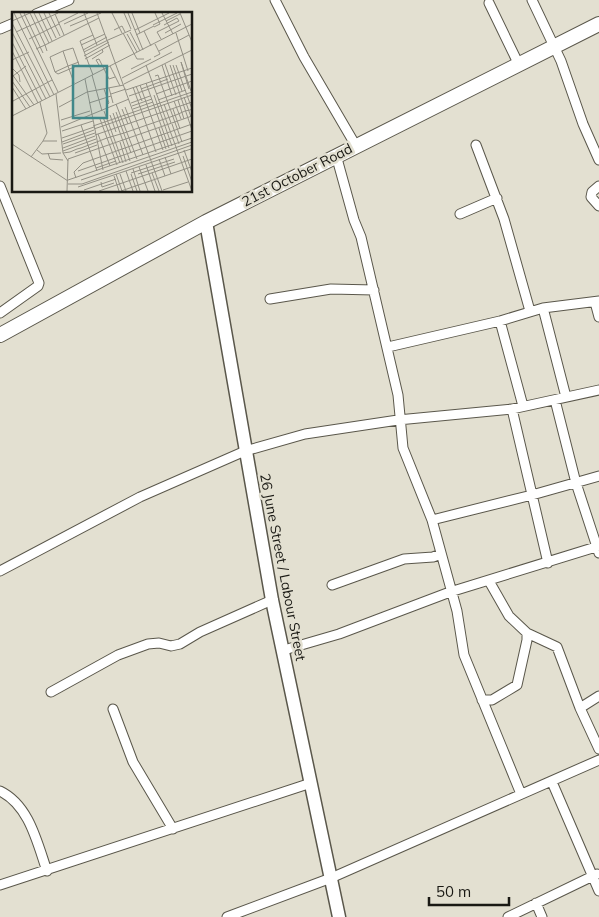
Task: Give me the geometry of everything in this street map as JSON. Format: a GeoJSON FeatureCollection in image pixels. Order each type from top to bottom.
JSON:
{"type":"FeatureCollection","features":[{"type":"Feature","properties":{"kind":"main road","name":"21st October Road"},"geometry":{"type":"LineString","coordinates":[[0,335],[206,222],[599,24]]}},
{"type":"Feature","properties":{"kind":"street"},"geometry":{"type":"LineString","coordinates":[[41,12],[69,0]]}},
{"type":"Feature","properties":{"kind":"street"},"geometry":{"type":"LineString","coordinates":[[275,0],[304,57],[356,146]]}},
{"type":"Feature","properties":{"kind":"street"},"geometry":{"type":"LineString","coordinates":[[532,0],[555,47],[583,124],[599,160]]}},
{"type":"Feature","properties":{"kind":"street"},"geometry":{"type":"LineString","coordinates":[[489,3],[519,65]]}},
{"type":"Feature","properties":{"kind":"street"},"geometry":{"type":"LineString","coordinates":[[0,29],[12,24]]}},
{"type":"Feature","properties":{"kind":"street"},"geometry":{"type":"LineString","coordinates":[[476,145],[497,198],[530,312]]}},
{"type":"Feature","properties":{"kind":"street"},"geometry":{"type":"LineString","coordinates":[[336,155],[354,220],[361,237],[388,347],[398,395],[398,420],[403,448],[432,520],[450,592],[457,611],[464,656],[521,794]]}},
{"type":"Feature","properties":{"kind":"street"},"geometry":{"type":"LineString","coordinates":[[0,186],[39,283],[38,286],[0,313]]}},
{"type":"Feature","properties":{"kind":"street"},"geometry":{"type":"LineString","coordinates":[[599,186],[592,192],[591,196],[599,206]]}},
{"type":"Feature","properties":{"kind":"street"},"geometry":{"type":"LineString","coordinates":[[460,214],[497,198]]}},
{"type":"Feature","properties":{"kind":"street","name":"26 June Street / Labour Street"},"geometry":{"type":"LineString","coordinates":[[206,222],[272,600],[339,917]]}},
{"type":"Feature","properties":{"kind":"street"},"geometry":{"type":"LineString","coordinates":[[270,299],[331,289],[374,290]]}},
{"type":"Feature","properties":{"kind":"street"},"geometry":{"type":"LineString","coordinates":[[388,347],[500,321],[543,308],[597,301],[599,317]]}},
{"type":"Feature","properties":{"kind":"street"},"geometry":{"type":"LineString","coordinates":[[543,308],[566,398]]}},
{"type":"Feature","properties":{"kind":"street"},"geometry":{"type":"LineString","coordinates":[[500,321],[522,406]]}},
{"type":"Feature","properties":{"kind":"street"},"geometry":{"type":"LineString","coordinates":[[0,571],[140,498],[245,451],[305,434],[398,420],[512,409],[599,390]]}},
{"type":"Feature","properties":{"kind":"street"},"geometry":{"type":"LineString","coordinates":[[284,650],[339,634],[450,592],[598,549],[576,483],[555,400]]}},
{"type":"Feature","properties":{"kind":"street"},"geometry":{"type":"LineString","coordinates":[[512,409],[548,563]]}},
{"type":"Feature","properties":{"kind":"street"},"geometry":{"type":"LineString","coordinates":[[432,520],[599,476]]}},
{"type":"Feature","properties":{"kind":"street"},"geometry":{"type":"LineString","coordinates":[[332,585],[404,559],[433,557],[441,554]]}},
{"type":"Feature","properties":{"kind":"street"},"geometry":{"type":"LineString","coordinates":[[489,581],[509,616],[527,633],[557,647],[580,708],[599,749]]}},
{"type":"Feature","properties":{"kind":"street"},"geometry":{"type":"LineString","coordinates":[[51,692],[118,655],[148,644],[180,644],[200,632],[272,600]]}},
{"type":"Feature","properties":{"kind":"street"},"geometry":{"type":"LineString","coordinates":[[482,700],[492,700],[517,685],[527,633]]}},
{"type":"Feature","properties":{"kind":"street"},"geometry":{"type":"LineString","coordinates":[[580,708],[599,696]]}},
{"type":"Feature","properties":{"kind":"street"},"geometry":{"type":"LineString","coordinates":[[113,710],[133,762],[172,829]]}},
{"type":"Feature","properties":{"kind":"street"},"geometry":{"type":"LineString","coordinates":[[227,917],[331,878],[599,760]]}},
{"type":"Feature","properties":{"kind":"street"},"geometry":{"type":"LineString","coordinates":[[552,782],[596,874],[599,891]]}},
{"type":"Feature","properties":{"kind":"street"},"geometry":{"type":"LineString","coordinates":[[0,885],[311,783]]}},
{"type":"Feature","properties":{"kind":"street"},"geometry":{"type":"LineString","coordinates":[[0,790],[16,800],[23,811],[47,871]]}},
{"type":"Feature","properties":{"kind":"street"},"geometry":{"type":"LineString","coordinates":[[508,917],[596,874]]}},
{"type":"Feature","properties":{"kind":"street"},"geometry":{"type":"LineString","coordinates":[[536,903],[542,917]]}}]}
